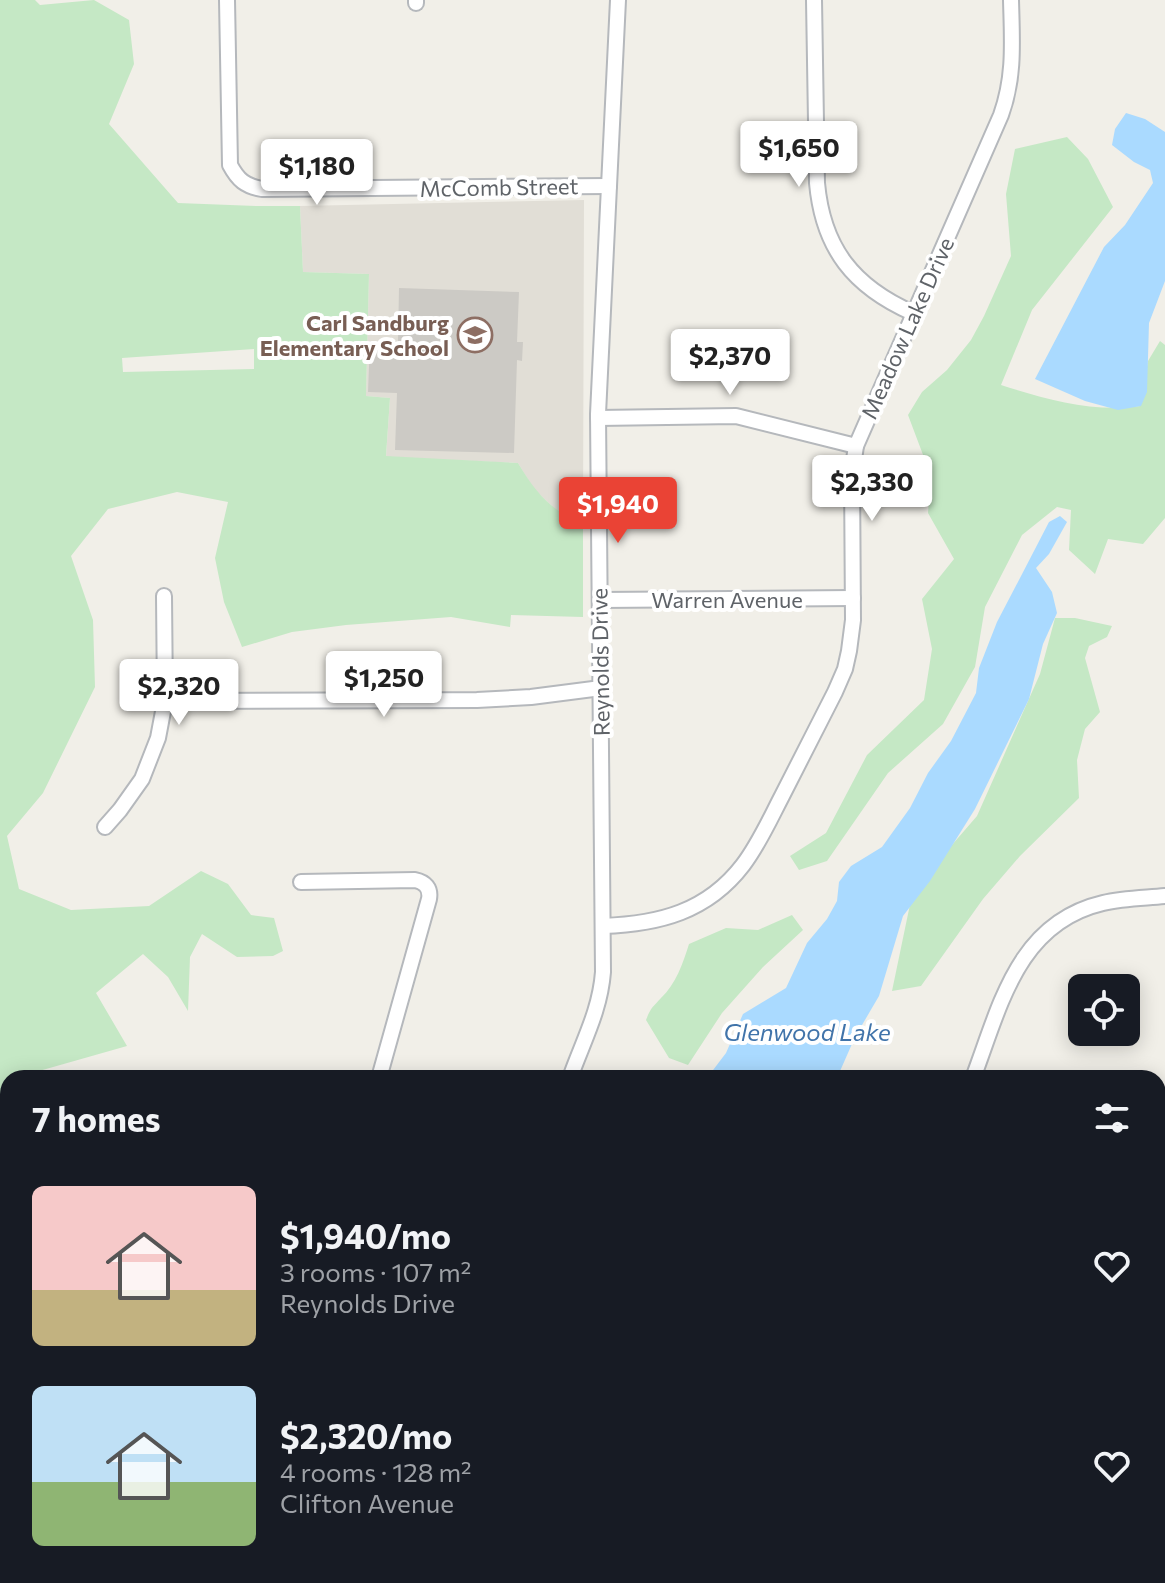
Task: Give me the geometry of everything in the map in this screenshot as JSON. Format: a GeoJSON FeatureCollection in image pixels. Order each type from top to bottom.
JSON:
{"type":"FeatureCollection","features":[{"type":"Feature","properties":{"kind":"street","name":"McComb Street"},"geometry":{"type":"LineString","coordinates":[[227,0],[230,165],[237,179],[249,187],[609,186]]}},
{"type":"Feature","properties":{"kind":"street","name":"Reynolds Drive"},"geometry":{"type":"LineString","coordinates":[[573,1070],[602,991],[598,418],[618,0]]}},
{"type":"Feature","properties":{"kind":"street"},"geometry":{"type":"LineString","coordinates":[[814,0],[817,183],[825,227],[834,247],[858,279],[877,295],[913,313]]}},
{"type":"Feature","properties":{"kind":"street","name":"Meadow Lake Drive"},"geometry":{"type":"LineString","coordinates":[[603,926],[648,923],[682,912],[712,896],[729,881],[744,865],[759,840],[835,692],[851,645],[852,473],[856,446],[1008,95],[1012,63],[1011,0]]}},
{"type":"Feature","properties":{"kind":"street"},"geometry":{"type":"LineString","coordinates":[[598,418],[736,416],[856,446]]}},
{"type":"Feature","properties":{"kind":"street"},"geometry":{"type":"LineString","coordinates":[[105,827],[142,779],[158,738],[165,701],[164,596]]}},
{"type":"Feature","properties":{"kind":"street","name":"Warren Avenue"},"geometry":{"type":"LineString","coordinates":[[600,600],[853,598]]}},
{"type":"Feature","properties":{"kind":"street"},"geometry":{"type":"LineString","coordinates":[[165,701],[477,700],[601,688]]}},
{"type":"Feature","properties":{"kind":"street"},"geometry":{"type":"LineString","coordinates":[[301,882],[415,880],[421,881],[429,891],[381,1070]]}},
{"type":"Feature","properties":{"kind":"street"},"geometry":{"type":"LineString","coordinates":[[976,1070],[1018,964],[1047,931],[1083,909],[1103,903],[1165,896]]}},
{"type":"Feature","properties":{"kind":"shaded area","name":"Carl Sandburg Elementary School"},"geometry":{"type":"Polygon","coordinates":[[[584,200],[583,526],[558,512],[533,488],[518,463],[386,457],[390,398],[366,396],[369,274],[303,272],[300,206],[584,200]]]}},
{"type":"Feature","properties":{"kind":"green space"},"geometry":{"type":"Polygon","coordinates":[[[0,0],[35,0],[40,5],[94,0],[129,20],[134,64],[109,124],[178,203],[300,206],[303,272],[369,274],[366,396],[390,398],[386,456],[518,463],[545,500],[583,526],[583,617],[511,615],[510,627],[451,617],[346,625],[292,632],[242,647],[224,602],[215,558],[228,502],[177,492],[108,509],[71,556],[93,620],[95,687],[43,793],[7,836],[19,889],[71,910],[149,906],[201,871],[228,884],[251,915],[274,918],[283,951],[273,956],[237,957],[202,934],[190,957],[188,1011],[168,977],[143,954],[96,993],[127,1046],[43,1070],[0,1070],[0,0]],[[254,349],[122,358],[123,372],[254,369],[254,349]]]}},
{"type":"Feature","properties":{"kind":"green space"},"geometry":{"type":"Polygon","coordinates":[[[1067,137],[1088,159],[1113,207],[1032,310],[1001,385],[1052,400],[1087,406],[1140,406],[1148,361],[1160,341],[1165,345],[1165,518],[1143,544],[1108,539],[1095,574],[1069,550],[1071,510],[1057,507],[1022,535],[985,607],[975,667],[943,724],[888,773],[827,861],[799,870],[790,856],[826,833],[867,755],[924,700],[932,649],[922,599],[954,559],[928,513],[931,476],[908,415],[922,392],[947,370],[971,340],[1011,256],[1006,194],[1015,149],[1067,137]]]}},
{"type":"Feature","properties":{"kind":"green space"},"geometry":{"type":"Polygon","coordinates":[[[1055,618],[1075,618],[1112,626],[1107,637],[1089,646],[1085,658],[1100,712],[1085,729],[1077,760],[1079,798],[1020,856],[983,899],[921,986],[892,991],[913,890],[977,816],[1040,674],[1055,618]]]}},
{"type":"Feature","properties":{"kind":"green space"},"geometry":{"type":"Polygon","coordinates":[[[792,915],[803,930],[763,967],[722,1013],[688,1065],[669,1058],[646,1020],[675,980],[689,944],[726,928],[758,930],[792,915]]]}},
{"type":"Feature","properties":{"kind":"water"},"geometry":{"type":"Polygon","coordinates":[[[1126,113],[1145,119],[1165,132],[1165,281],[1149,323],[1147,392],[1141,406],[1118,410],[1085,401],[1035,379],[1104,247],[1125,225],[1153,183],[1150,170],[1112,145],[1115,129],[1126,113]]]}},
{"type":"Feature","properties":{"kind":"water","name":"Glenwood Lake"},"geometry":{"type":"Polygon","coordinates":[[[1060,516],[1067,522],[1049,554],[1036,568],[1052,592],[1057,613],[1043,644],[1029,699],[975,809],[930,881],[903,916],[879,996],[841,1070],[713,1070],[726,1053],[743,1014],[786,988],[807,943],[837,901],[839,882],[851,866],[882,847],[910,808],[976,693],[979,668],[997,622],[1049,522],[1060,516]]]}},
{"type":"Feature","properties":{"kind":"building"},"geometry":{"type":"Polygon","coordinates":[[[399,288],[519,292],[517,342],[523,342],[522,361],[517,360],[514,453],[395,450],[397,393],[368,392],[370,341],[398,341],[399,288]]]}},
{"type":"Feature","properties":{"kind":"place","name":"Carl Sandburg Elementary School"},"geometry":{"type":"Point","coordinates":[475,335]}}]}
